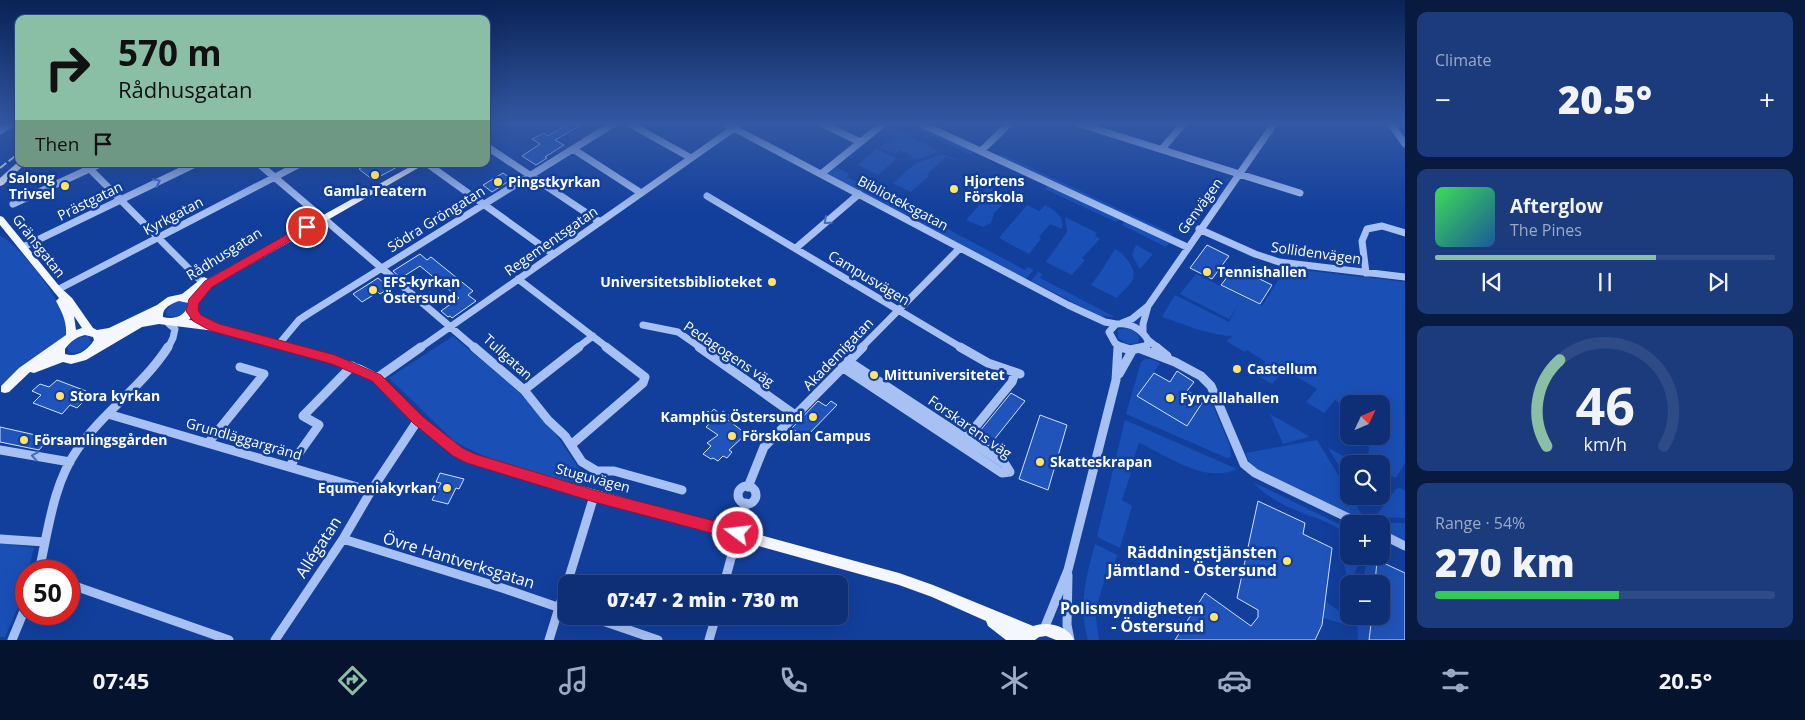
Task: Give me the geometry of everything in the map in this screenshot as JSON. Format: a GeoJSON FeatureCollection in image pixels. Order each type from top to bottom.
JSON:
{"type":"FeatureCollection","features":[{"type":"Feature","properties":{"kind":"main road"},"geometry":{"type":"LineString","coordinates":[[0,183],[18,167]]}},
{"type":"Feature","properties":{"kind":"main road","name":"Rådhusgatan"},"geometry":{"type":"LineString","coordinates":[[190,303],[212,281],[406,167]]}},
{"type":"Feature","properties":{"kind":"main road","name":"Rådhusgatan"},"geometry":{"type":"LineString","coordinates":[[190,303],[202,282],[321,216],[419,167]]}},
{"type":"Feature","properties":{"kind":"main road","name":"Gränsgatan"},"geometry":{"type":"LineString","coordinates":[[2,225],[23,247],[57,290],[69,301],[93,332]]}},
{"type":"Feature","properties":{"kind":"main road","name":"Gränsgatan"},"geometry":{"type":"LineString","coordinates":[[57,290],[68,312],[72,326],[67,340],[59,352],[63,358]]}},
{"type":"Feature","properties":{"kind":"main road"},"geometry":{"type":"LineString","coordinates":[[174,298],[190,303],[185,317],[140,324],[79,358],[63,358],[37,368],[3,391],[23,371],[67,340],[93,332],[110,332],[160,308],[174,298]]}},
{"type":"Feature","properties":{"kind":"main road","name":"Stuguvägen"},"geometry":{"type":"LineString","coordinates":[[190,303],[197,318],[216,327]]}},
{"type":"Feature","properties":{"kind":"main road"},"geometry":{"type":"LineString","coordinates":[[160,308],[157,316],[167,321]]}},
{"type":"Feature","properties":{"kind":"main road","name":"Stuguvägen"},"geometry":{"type":"LineString","coordinates":[[167,321],[216,327],[352,366],[376,378],[418,420],[458,452],[472,459],[594,496],[738,533],[900,580],[945,596],[1034,633],[1054,631],[1069,640]]}},
{"type":"Feature","properties":{"kind":"main road"},"geometry":{"type":"LineString","coordinates":[[90,352],[99,340],[93,332]]}},
{"type":"Feature","properties":{"kind":"main road","name":"Stuguvägen"},"geometry":{"type":"LineString","coordinates":[[987,615],[1016,640]]}},
{"type":"Feature","properties":{"kind":"street"},"geometry":{"type":"LineString","coordinates":[[498,154],[600,222]]}},
{"type":"Feature","properties":{"kind":"street","name":"Södra Gröngatan"},"geometry":{"type":"LineString","coordinates":[[279,344],[300,320],[308,314],[565,154]]}},
{"type":"Feature","properties":{"kind":"street"},"geometry":{"type":"LineString","coordinates":[[581,154],[641,192]]}},
{"type":"Feature","properties":{"kind":"street"},"geometry":{"type":"LineString","coordinates":[[683,154],[690,158]]}},
{"type":"Feature","properties":{"kind":"street","name":"Regementsgatan"},"geometry":{"type":"LineString","coordinates":[[376,378],[696,154]]}},
{"type":"Feature","properties":{"kind":"street","name":"Biblioteksgatan"},"geometry":{"type":"LineString","coordinates":[[785,154],[1068,305],[1105,322],[1130,324],[1143,332]]}},
{"type":"Feature","properties":{"kind":"street"},"geometry":{"type":"LineString","coordinates":[[820,174],[845,154]]}},
{"type":"Feature","properties":{"kind":"street"},"geometry":{"type":"LineString","coordinates":[[988,154],[1187,247]]}},
{"type":"Feature","properties":{"kind":"street"},"geometry":{"type":"LineString","coordinates":[[1177,154],[1300,193]]}},
{"type":"Feature","properties":{"kind":"street","name":"Genvägen"},"geometry":{"type":"LineString","coordinates":[[1109,332],[1119,324],[1132,319],[1148,306],[1199,229],[1254,154]]}},
{"type":"Feature","properties":{"kind":"street"},"geometry":{"type":"LineString","coordinates":[[13,204],[85,167]]}},
{"type":"Feature","properties":{"kind":"street"},"geometry":{"type":"LineString","coordinates":[[88,167],[202,282]]}},
{"type":"Feature","properties":{"kind":"street","name":"Prästgatan"},"geometry":{"type":"LineString","coordinates":[[23,247],[188,167]]}},
{"type":"Feature","properties":{"kind":"street","name":"Tullgatan"},"geometry":{"type":"LineString","coordinates":[[263,167],[524,390],[571,445],[582,462],[597,471],[614,471],[682,490]]}},
{"type":"Feature","properties":{"kind":"street","name":"Kyrkgatan"},"geometry":{"type":"LineString","coordinates":[[57,290],[294,167]]}},
{"type":"Feature","properties":{"kind":"street"},"geometry":{"type":"LineString","coordinates":[[429,167],[553,254]]}},
{"type":"Feature","properties":{"kind":"street"},"geometry":{"type":"LineString","coordinates":[[796,248],[859,194]]}},
{"type":"Feature","properties":{"kind":"street","name":"Campusvägen"},"geometry":{"type":"LineString","coordinates":[[707,196],[988,363],[1017,374],[963,442]]}},
{"type":"Feature","properties":{"kind":"street"},"geometry":{"type":"LineString","coordinates":[[1366,273],[1362,241],[1368,229],[1382,226],[1405,233]]}},
{"type":"Feature","properties":{"kind":"street","name":"Sollidenvägen"},"geometry":{"type":"LineString","coordinates":[[1199,229],[1278,262],[1405,277]]}},
{"type":"Feature","properties":{"kind":"street","name":"Akademigatan"},"geometry":{"type":"LineString","coordinates":[[738,533],[746,503],[740,500],[738,492],[748,486],[755,464],[764,447],[960,248]]}},
{"type":"Feature","properties":{"kind":"street"},"geometry":{"type":"LineString","coordinates":[[518,279],[645,377],[643,382],[571,445]]}},
{"type":"Feature","properties":{"kind":"street","name":"Biblioteksgatan"},"geometry":{"type":"LineString","coordinates":[[1068,305],[1109,332]]}},
{"type":"Feature","properties":{"kind":"street","name":"Genvägen"},"geometry":{"type":"LineString","coordinates":[[1143,332],[1143,324],[1148,306]]}},
{"type":"Feature","properties":{"kind":"street"},"geometry":{"type":"LineString","coordinates":[[42,560],[45,542],[70,462],[108,414],[149,373],[168,347],[176,334],[176,330],[167,321]]}},
{"type":"Feature","properties":{"kind":"street","name":"Pedagogens väg"},"geometry":{"type":"LineString","coordinates":[[643,325],[678,332],[795,415]]}},
{"type":"Feature","properties":{"kind":"street"},"geometry":{"type":"LineString","coordinates":[[1109,332],[1118,345],[1175,362],[1201,376],[1211,386],[1244,464],[1255,473],[1342,515]]}},
{"type":"Feature","properties":{"kind":"street"},"geometry":{"type":"LineString","coordinates":[[1143,332],[1148,340],[1175,362]]}},
{"type":"Feature","properties":{"kind":"street"},"geometry":{"type":"LineString","coordinates":[[524,390],[593,336]]}},
{"type":"Feature","properties":{"kind":"street"},"geometry":{"type":"LineString","coordinates":[[1116,380],[1137,350],[1146,346],[1148,340]]}},
{"type":"Feature","properties":{"kind":"street"},"geometry":{"type":"LineString","coordinates":[[1069,640],[1067,624],[1068,570],[1116,380],[1118,345]]}},
{"type":"Feature","properties":{"kind":"street","name":"Forskarens väg"},"geometry":{"type":"LineString","coordinates":[[845,364],[963,442],[1002,473],[1010,472],[1005,464],[963,442]]}},
{"type":"Feature","properties":{"kind":"street"},"geometry":{"type":"LineString","coordinates":[[289,467],[319,424],[303,416],[352,366]]}},
{"type":"Feature","properties":{"kind":"street"},"geometry":{"type":"LineString","coordinates":[[208,443],[264,374],[240,367]]}},
{"type":"Feature","properties":{"kind":"street","name":"Grundläggargränd"},"geometry":{"type":"LineString","coordinates":[[108,414],[371,490]]}},
{"type":"Feature","properties":{"kind":"street","name":"Allégatan"},"geometry":{"type":"LineString","coordinates":[[275,640],[343,539],[371,490],[418,420]]}},
{"type":"Feature","properties":{"kind":"street"},"geometry":{"type":"LineString","coordinates":[[0,450],[70,462]]}},
{"type":"Feature","properties":{"kind":"street"},"geometry":{"type":"LineString","coordinates":[[569,575],[594,496]]}},
{"type":"Feature","properties":{"kind":"street"},"geometry":{"type":"LineString","coordinates":[[726,575],[738,533]]}},
{"type":"Feature","properties":{"kind":"street"},"geometry":{"type":"LineString","coordinates":[[1390,538],[1405,546]]}},
{"type":"Feature","properties":{"kind":"street"},"geometry":{"type":"LineString","coordinates":[[0,539],[45,542]]}},
{"type":"Feature","properties":{"kind":"street","name":"Övre Hantverksgatan"},"geometry":{"type":"LineString","coordinates":[[343,539],[558,607]]}},
{"type":"Feature","properties":{"kind":"street"},"geometry":{"type":"LineString","coordinates":[[1034,633],[1068,570]]}},
{"type":"Feature","properties":{"kind":"street"},"geometry":{"type":"LineString","coordinates":[[80,588],[229,640]]}},
{"type":"Feature","properties":{"kind":"street"},"geometry":{"type":"LineString","coordinates":[[549,640],[558,620]]}},
{"type":"Feature","properties":{"kind":"street"},"geometry":{"type":"LineString","coordinates":[[12,640],[18,625]]}},
{"type":"Feature","properties":{"kind":"street"},"geometry":{"type":"LineString","coordinates":[[614,625],[658,640]]}},
{"type":"Feature","properties":{"kind":"street"},"geometry":{"type":"LineString","coordinates":[[709,640],[713,625]]}},
{"type":"Feature","properties":{"kind":"shaded area"},"geometry":{"type":"Polygon","coordinates":[[[871,154],[887,154],[897,158],[878,175],[858,165],[871,154]]]}},
{"type":"Feature","properties":{"kind":"shaded area"},"geometry":{"type":"Polygon","coordinates":[[[908,154],[932,154],[923,158],[910,159],[912,156],[908,154]]]}},
{"type":"Feature","properties":{"kind":"shaded area"},"geometry":{"type":"Polygon","coordinates":[[[994,154],[1005,156],[1173,234],[1170,236],[994,154]]]}},
{"type":"Feature","properties":{"kind":"shaded area"},"geometry":{"type":"Polygon","coordinates":[[[939,155],[945,155],[956,160],[946,157],[911,192],[893,183],[916,163],[939,155]]]}},
{"type":"Feature","properties":{"kind":"shaded area"},"geometry":{"type":"Polygon","coordinates":[[[836,167],[849,174],[847,177],[912,210],[905,216],[826,175],[836,167]]]}},
{"type":"Feature","properties":{"kind":"shaded area"},"geometry":{"type":"Polygon","coordinates":[[[1048,184],[1119,217],[1119,220],[1116,222],[1045,189],[1048,184]]]}},
{"type":"Feature","properties":{"kind":"shaded area"},"geometry":{"type":"Polygon","coordinates":[[[987,187],[1010,198],[994,213],[991,223],[983,227],[966,220],[979,205],[981,194],[987,187]]]}},
{"type":"Feature","properties":{"kind":"shaded area"},"geometry":{"type":"Polygon","coordinates":[[[1027,205],[1039,211],[1045,205],[1049,207],[1061,217],[1063,225],[1062,229],[1050,224],[1039,237],[1041,239],[1029,254],[999,238],[1027,205]]]}},
{"type":"Feature","properties":{"kind":"shaded area"},"geometry":{"type":"Polygon","coordinates":[[[917,209],[925,214],[923,216],[1025,270],[1028,267],[1034,270],[1024,281],[907,217],[917,209]]]}},
{"type":"Feature","properties":{"kind":"shaded area"},"geometry":{"type":"Polygon","coordinates":[[[1065,217],[1097,233],[1095,236],[1100,239],[1082,258],[1085,260],[1072,275],[1046,262],[1067,232],[1065,217]]]}},
{"type":"Feature","properties":{"kind":"shaded area"},"geometry":{"type":"Polygon","coordinates":[[[1125,220],[1170,242],[1166,247],[1122,225],[1125,220]]]}},
{"type":"Feature","properties":{"kind":"shaded area"},"geometry":{"type":"Polygon","coordinates":[[[0,236],[8,240],[38,273],[56,299],[66,319],[67,326],[64,338],[0,385],[0,236]]]}},
{"type":"Feature","properties":{"kind":"shaded area"},"geometry":{"type":"Polygon","coordinates":[[[1136,245],[1153,254],[1140,269],[1132,255],[1136,245]]]}},
{"type":"Feature","properties":{"kind":"shaded area"},"geometry":{"type":"Polygon","coordinates":[[[1115,249],[1128,261],[1134,275],[1132,282],[1117,298],[1091,285],[1115,249]]]}},
{"type":"Feature","properties":{"kind":"shaded area"},"geometry":{"type":"Polygon","coordinates":[[[1286,268],[1405,282],[1405,463],[1396,478],[1390,476],[1390,455],[1369,455],[1369,447],[1366,445],[1390,445],[1390,395],[1340,395],[1340,403],[1335,400],[1324,413],[1306,402],[1317,389],[1294,375],[1292,377],[1283,372],[1272,384],[1255,374],[1266,362],[1247,350],[1245,352],[1226,341],[1233,336],[1207,332],[1162,317],[1175,295],[1229,322],[1238,305],[1229,319],[1180,294],[1196,274],[1262,306],[1286,268]]]}},
{"type":"Feature","properties":{"kind":"shaded area"},"geometry":{"type":"Polygon","coordinates":[[[1038,272],[1042,274],[1040,278],[1115,317],[1100,316],[1031,281],[1038,272]]]}},
{"type":"Feature","properties":{"kind":"shaded area"},"geometry":{"type":"Polygon","coordinates":[[[179,301],[188,303],[188,308],[176,316],[167,315],[166,311],[172,304],[179,301]]]}},
{"type":"Feature","properties":{"kind":"shaded area"},"geometry":{"type":"Polygon","coordinates":[[[1127,328],[1139,336],[1138,343],[1128,344],[1118,338],[1118,330],[1127,328]]]}},
{"type":"Feature","properties":{"kind":"shaded area"},"geometry":{"type":"Polygon","coordinates":[[[88,336],[91,342],[84,350],[75,353],[68,351],[68,346],[76,338],[88,336]]]}},
{"type":"Feature","properties":{"kind":"shaded area"},"geometry":{"type":"Polygon","coordinates":[[[453,336],[520,393],[553,430],[584,476],[582,484],[513,469],[454,441],[389,378],[453,336]]]}},
{"type":"Feature","properties":{"kind":"shaded area"},"geometry":{"type":"Polygon","coordinates":[[[1145,359],[1151,359],[1160,363],[1138,396],[1209,402],[1213,406],[1230,446],[1231,457],[1227,458],[1126,414],[1141,362],[1145,359]]]}},
{"type":"Feature","properties":{"kind":"shaded area"},"geometry":{"type":"Polygon","coordinates":[[[1270,414],[1307,435],[1309,437],[1283,444],[1270,414]]]}},
{"type":"Feature","properties":{"kind":"shaded area"},"geometry":{"type":"Polygon","coordinates":[[[1125,420],[1237,469],[1225,473],[1199,471],[1174,461],[1139,443],[1129,471],[1131,473],[1122,500],[1132,506],[1120,548],[1097,537],[1125,420]]]}},
{"type":"Feature","properties":{"kind":"shaded area"},"geometry":{"type":"Polygon","coordinates":[[[1317,440],[1340,478],[1340,505],[1356,505],[1362,515],[1351,515],[1259,471],[1248,460],[1246,453],[1317,440]]]}},
{"type":"Feature","properties":{"kind":"shaded area"},"geometry":{"type":"Polygon","coordinates":[[[1328,448],[1342,455],[1340,455],[1340,467],[1328,448]]]}},
{"type":"Feature","properties":{"kind":"shaded area"},"geometry":{"type":"Polygon","coordinates":[[[1253,482],[1340,525],[1340,530],[1332,525],[1280,503],[1253,482]]]}},
{"type":"Feature","properties":{"kind":"shaded area"},"geometry":{"type":"Polygon","coordinates":[[[1400,488],[1405,491],[1405,518],[1376,515],[1384,505],[1390,505],[1390,497],[1396,489],[1400,488]]]}},
{"type":"Feature","properties":{"kind":"shaded area"},"geometry":{"type":"Polygon","coordinates":[[[1390,523],[1405,523],[1405,542],[1390,534],[1390,523]]]}},
{"type":"Feature","properties":{"kind":"shaded area"},"geometry":{"type":"Polygon","coordinates":[[[0,543],[34,548],[31,560],[15,560],[15,614],[5,637],[0,637],[0,543]]]}},
{"type":"Feature","properties":{"kind":"shaded area"},"geometry":{"type":"Polygon","coordinates":[[[1095,544],[1117,555],[1114,565],[1110,563],[1095,611],[1099,640],[1088,640],[1083,603],[1086,580],[1095,544]]]}},
{"type":"Feature","properties":{"kind":"shaded area"},"geometry":{"type":"Polygon","coordinates":[[[1344,565],[1358,565],[1354,575],[1347,575],[1344,565]]]}},
{"type":"Feature","properties":{"kind":"shaded area"},"geometry":{"type":"Polygon","coordinates":[[[1366,565],[1377,565],[1375,575],[1364,575],[1366,565]]]}},
{"type":"Feature","properties":{"kind":"shaded area"},"geometry":{"type":"Polygon","coordinates":[[[1325,601],[1340,612],[1340,623],[1323,618],[1325,601]]]}},
{"type":"Feature","properties":{"kind":"shaded area"},"geometry":{"type":"Polygon","coordinates":[[[1357,625],[1371,625],[1369,640],[1358,640],[1357,625]]]}},
{"type":"Feature","properties":{"kind":"building"},"geometry":{"type":"Polygon","coordinates":[[[525,154],[550,154],[536,165],[522,156],[525,154]]]}},
{"type":"Feature","properties":{"kind":"building","name":"Gamla Teatern"},"geometry":{"type":"Polygon","coordinates":[[[363,167],[397,167],[373,180],[359,169],[363,167]]]}},
{"type":"Feature","properties":{"kind":"building","name":"Pingstkyrkan"},"geometry":{"type":"Polygon","coordinates":[[[503,173],[512,179],[492,192],[483,185],[503,173]]]}},
{"type":"Feature","properties":{"kind":"building"},"geometry":{"type":"Polygon","coordinates":[[[1207,245],[1229,256],[1212,279],[1190,268],[1207,245]]]}},
{"type":"Feature","properties":{"kind":"building"},"geometry":{"type":"Polygon","coordinates":[[[420,254],[427,260],[431,257],[473,291],[468,295],[476,301],[452,318],[448,317],[441,311],[459,298],[420,266],[401,278],[393,271],[420,254]]]}},
{"type":"Feature","properties":{"kind":"building"},"geometry":{"type":"Polygon","coordinates":[[[1235,267],[1272,285],[1260,304],[1221,285],[1235,267]]]}},
{"type":"Feature","properties":{"kind":"building","name":"EFS-kyrkan Östersund"},"geometry":{"type":"Polygon","coordinates":[[[378,278],[390,288],[380,294],[378,292],[362,302],[353,294],[378,278]]]}},
{"type":"Feature","properties":{"kind":"building","name":"Fyrvallahallen"},"geometry":{"type":"Polygon","coordinates":[[[1177,371],[1194,382],[1187,391],[1204,400],[1187,426],[1137,396],[1154,373],[1170,382],[1177,371]]]}},
{"type":"Feature","properties":{"kind":"building","name":"Stora kyrkan"},"geometry":{"type":"Polygon","coordinates":[[[57,380],[86,391],[79,398],[85,400],[77,408],[70,405],[62,414],[33,403],[41,395],[32,391],[40,384],[49,387],[57,380]]]}},
{"type":"Feature","properties":{"kind":"building"},"geometry":{"type":"Polygon","coordinates":[[[1011,393],[1025,401],[989,446],[975,437],[1011,393]]]}},
{"type":"Feature","properties":{"kind":"building","name":"Kamphus Östersund"},"geometry":{"type":"Polygon","coordinates":[[[818,401],[826,406],[831,401],[837,405],[805,438],[792,428],[818,401]]]}},
{"type":"Feature","properties":{"kind":"building","name":"Förskolan Campus"},"geometry":{"type":"Polygon","coordinates":[[[714,409],[720,414],[723,411],[730,416],[727,419],[746,434],[729,450],[732,452],[727,458],[723,456],[718,461],[703,454],[711,446],[707,443],[718,435],[706,427],[709,424],[701,418],[708,411],[710,413],[714,409]]]}},
{"type":"Feature","properties":{"kind":"building","name":"Skatteskrapan"},"geometry":{"type":"Polygon","coordinates":[[[1040,415],[1067,425],[1048,490],[1019,479],[1040,415]]]}},
{"type":"Feature","properties":{"kind":"building","name":"Församlingsgården"},"geometry":{"type":"Polygon","coordinates":[[[0,427],[49,438],[39,450],[0,442],[0,427]]]}},
{"type":"Feature","properties":{"kind":"building","name":"Equmeniakyrkan"},"geometry":{"type":"Polygon","coordinates":[[[440,473],[464,479],[459,489],[456,488],[448,504],[432,500],[441,483],[436,482],[440,473]]]}},
{"type":"Feature","properties":{"kind":"building","name":"Räddningstjänsten Jämtland - Östersund"},"geometry":{"type":"Polygon","coordinates":[[[1258,501],[1305,523],[1303,534],[1332,548],[1322,625],[1315,640],[1175,640],[1205,593],[1251,626],[1258,617],[1258,610],[1237,598],[1258,501]]]}},
{"type":"Feature","properties":{"kind":"building"},"geometry":{"type":"Polygon","coordinates":[[[1377,565],[1388,565],[1405,573],[1405,640],[1369,640],[1371,625],[1390,625],[1390,575],[1376,575],[1377,565]]]}},
{"type":"Feature","properties":{"kind":"railway"},"geometry":{"type":"LineString","coordinates":[[0,168],[15,156]]}},
{"type":"Feature","properties":{"kind":"place","name":"Gamla Teatern"},"geometry":{"type":"Point","coordinates":[375,175]}},
{"type":"Feature","properties":{"kind":"place","name":"Pingstkyrkan"},"geometry":{"type":"Point","coordinates":[498,182]}},
{"type":"Feature","properties":{"kind":"place","name":"Salong Trivsel"},"geometry":{"type":"Point","coordinates":[65,186]}},
{"type":"Feature","properties":{"kind":"place","name":"Hjortens Förskola"},"geometry":{"type":"Point","coordinates":[954,189]}},
{"type":"Feature","properties":{"kind":"place","name":"Tennishallen"},"geometry":{"type":"Point","coordinates":[1207,272]}},
{"type":"Feature","properties":{"kind":"place","name":"Universitetsbiblioteket"},"geometry":{"type":"Point","coordinates":[772,282]}},
{"type":"Feature","properties":{"kind":"place","name":"EFS-kyrkan Östersund"},"geometry":{"type":"Point","coordinates":[373,290]}},
{"type":"Feature","properties":{"kind":"place","name":"Castellum"},"geometry":{"type":"Point","coordinates":[1237,369]}},
{"type":"Feature","properties":{"kind":"place","name":"Mittuniversitetet"},"geometry":{"type":"Point","coordinates":[874,375]}},
{"type":"Feature","properties":{"kind":"place","name":"Stora kyrkan"},"geometry":{"type":"Point","coordinates":[60,396]}},
{"type":"Feature","properties":{"kind":"place","name":"Fyrvallahallen"},"geometry":{"type":"Point","coordinates":[1170,398]}},
{"type":"Feature","properties":{"kind":"place","name":"Kamphus Östersund"},"geometry":{"type":"Point","coordinates":[813,417]}},
{"type":"Feature","properties":{"kind":"place","name":"Förskolan Campus"},"geometry":{"type":"Point","coordinates":[732,436]}},
{"type":"Feature","properties":{"kind":"place","name":"Församlingsgården"},"geometry":{"type":"Point","coordinates":[24,440]}},
{"type":"Feature","properties":{"kind":"place","name":"Skatteskrapan"},"geometry":{"type":"Point","coordinates":[1040,462]}},
{"type":"Feature","properties":{"kind":"place","name":"Equmeniakyrkan"},"geometry":{"type":"Point","coordinates":[447,488]}},
{"type":"Feature","properties":{"kind":"place","name":"Räddningstjänsten Jämtland - Östersund"},"geometry":{"type":"Point","coordinates":[1287,561]}},
{"type":"Feature","properties":{"kind":"place","name":"Polismyndigheten - Östersund"},"geometry":{"type":"Point","coordinates":[1214,617]}},
{"type":"Feature","properties":{"kind":"route"},"geometry":{"type":"LineString","coordinates":[[307,227],[208,284],[193,302],[194,308],[192,311],[197,318],[216,327],[335,360],[357,368],[376,378],[418,420],[458,452],[472,459],[594,496],[738,533]]}}]}
